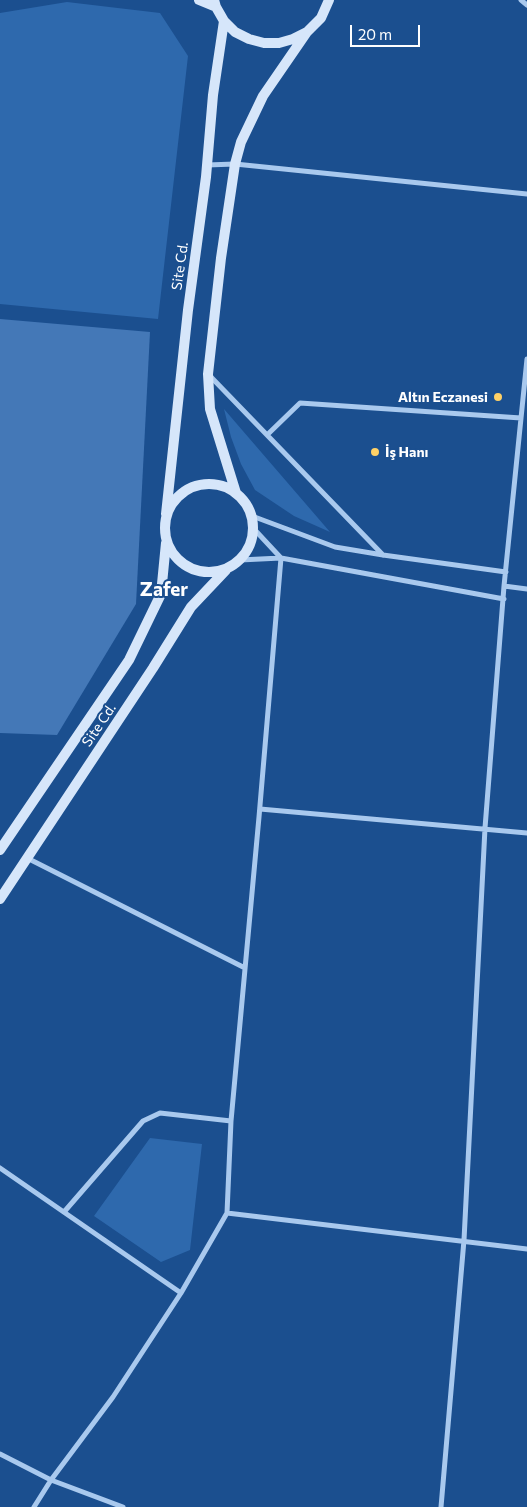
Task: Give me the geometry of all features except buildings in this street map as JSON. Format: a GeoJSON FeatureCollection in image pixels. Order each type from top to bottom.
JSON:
{"type":"FeatureCollection","features":[{"type":"Feature","properties":{"kind":"main road"},"geometry":{"type":"LineString","coordinates":[[199,0],[215,4],[224,22],[236,32],[249,39],[264,43],[278,43],[293,39],[307,32]]}},
{"type":"Feature","properties":{"kind":"main road"},"geometry":{"type":"LineString","coordinates":[[236,493],[210,409],[208,374],[221,258],[235,164],[241,142],[263,96],[307,32],[321,18],[328,0]]}},
{"type":"Feature","properties":{"kind":"main road","name":"Site Cd."},"geometry":{"type":"LineString","coordinates":[[166,514],[188,310],[207,165],[212,95],[224,22]]}},
{"type":"Feature","properties":{"kind":"main road"},"geometry":{"type":"LineString","coordinates":[[196,485],[224,486],[236,493],[246,504],[252,516],[254,529],[250,546],[240,560],[226,570],[212,574],[197,572],[180,562],[166,543],[164,529],[166,514],[173,502],[183,492],[196,485]]}},
{"type":"Feature","properties":{"kind":"main road","name":"Site Cd."},"geometry":{"type":"LineString","coordinates":[[0,850],[129,660],[161,594],[166,543]]}},
{"type":"Feature","properties":{"kind":"main road","name":"Site Cd."},"geometry":{"type":"LineString","coordinates":[[0,899],[153,668],[191,607],[226,570]]}},
{"type":"Feature","properties":{"kind":"street"},"geometry":{"type":"LineString","coordinates":[[522,0],[527,5]]}},
{"type":"Feature","properties":{"kind":"street"},"geometry":{"type":"LineString","coordinates":[[207,165],[235,164],[527,194]]}},
{"type":"Feature","properties":{"kind":"street"},"geometry":{"type":"LineString","coordinates":[[441,1507],[464,1240],[485,828],[504,586],[527,359]]}},
{"type":"Feature","properties":{"kind":"street"},"geometry":{"type":"LineString","coordinates":[[208,374],[383,555]]}},
{"type":"Feature","properties":{"kind":"street"},"geometry":{"type":"LineString","coordinates":[[267,435],[300,403],[521,418]]}},
{"type":"Feature","properties":{"kind":"street"},"geometry":{"type":"LineString","coordinates":[[252,516],[336,547],[506,572]]}},
{"type":"Feature","properties":{"kind":"street"},"geometry":{"type":"LineString","coordinates":[[34,1507],[51,1480],[113,1397],[181,1293],[227,1213],[231,1120],[281,558],[254,529]]}},
{"type":"Feature","properties":{"kind":"street"},"geometry":{"type":"LineString","coordinates":[[240,560],[281,558],[504,599]]}},
{"type":"Feature","properties":{"kind":"street"},"geometry":{"type":"LineString","coordinates":[[504,586],[527,589]]}},
{"type":"Feature","properties":{"kind":"street"},"geometry":{"type":"LineString","coordinates":[[260,809],[527,833]]}},
{"type":"Feature","properties":{"kind":"street"},"geometry":{"type":"LineString","coordinates":[[27,858],[245,968]]}},
{"type":"Feature","properties":{"kind":"street"},"geometry":{"type":"LineString","coordinates":[[64,1212],[143,1120],[160,1113],[231,1120]]}},
{"type":"Feature","properties":{"kind":"street"},"geometry":{"type":"LineString","coordinates":[[0,1168],[181,1293]]}},
{"type":"Feature","properties":{"kind":"street"},"geometry":{"type":"LineString","coordinates":[[227,1213],[527,1249]]}},
{"type":"Feature","properties":{"kind":"street"},"geometry":{"type":"LineString","coordinates":[[0,1454],[51,1480],[123,1507]]}},
{"type":"Feature","properties":{"kind":"shaded area"},"geometry":{"type":"Polygon","coordinates":[[[67,2],[160,13],[188,56],[158,319],[0,304],[0,13],[67,2]]]}},
{"type":"Feature","properties":{"kind":"shaded area"},"geometry":{"type":"Polygon","coordinates":[[[224,409],[330,532],[294,516],[255,490],[241,464],[231,437],[224,409]]]}},
{"type":"Feature","properties":{"kind":"shaded area"},"geometry":{"type":"Polygon","coordinates":[[[150,1138],[202,1144],[190,1250],[161,1262],[94,1216],[150,1138]]]}},
{"type":"Feature","properties":{"kind":"place","name":"Altın Eczanesi"},"geometry":{"type":"Point","coordinates":[498,397]}},
{"type":"Feature","properties":{"kind":"place","name":"İş Hanı"},"geometry":{"type":"Point","coordinates":[375,452]}},
{"type":"Feature","properties":{"kind":"district","name":"Zafer"},"geometry":{"type":"Point","coordinates":[164,590]}}]}
